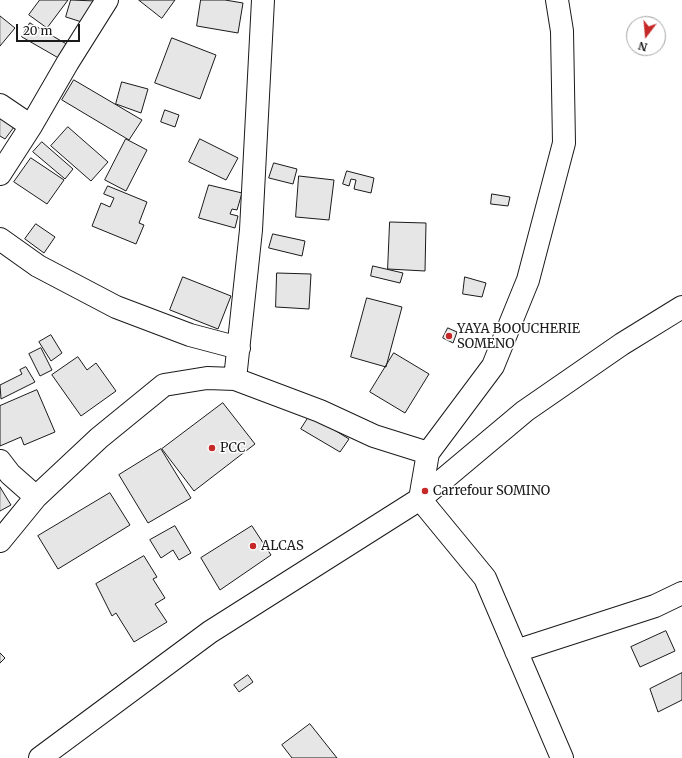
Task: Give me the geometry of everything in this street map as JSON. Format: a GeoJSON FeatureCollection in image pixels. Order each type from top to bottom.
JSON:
{"type":"FeatureCollection","features":[{"type":"Feature","properties":{"kind":"street"},"geometry":{"type":"LineString","coordinates":[[0,174],[107,0]]}},
{"type":"Feature","properties":{"kind":"street"},"geometry":{"type":"LineString","coordinates":[[235,379],[251,230],[263,0]]}},
{"type":"Feature","properties":{"kind":"street"},"geometry":{"type":"LineString","coordinates":[[557,0],[562,31],[564,143],[528,280],[493,366],[428,453],[420,499],[485,578],[562,758]]}},
{"type":"Feature","properties":{"kind":"street"},"geometry":{"type":"LineString","coordinates":[[0,105],[30,126]]}},
{"type":"Feature","properties":{"kind":"street"},"geometry":{"type":"LineString","coordinates":[[0,239],[38,266],[116,307],[190,335],[239,348]]}},
{"type":"Feature","properties":{"kind":"street"},"geometry":{"type":"LineString","coordinates":[[40,758],[210,632],[420,499],[525,411],[622,344],[682,307]]}},
{"type":"Feature","properties":{"kind":"street"},"geometry":{"type":"LineString","coordinates":[[0,541],[36,497],[99,438],[164,385],[207,378],[235,379],[320,411],[374,436],[428,453]]}},
{"type":"Feature","properties":{"kind":"street"},"geometry":{"type":"LineString","coordinates":[[0,461],[10,474],[36,497]]}},
{"type":"Feature","properties":{"kind":"street"},"geometry":{"type":"LineString","coordinates":[[516,651],[655,606],[682,593]]}},
{"type":"Feature","properties":{"kind":"building"},"geometry":{"type":"Polygon","coordinates":[[[40,0],[68,0],[47,28],[29,15],[40,0]]]}},
{"type":"Feature","properties":{"kind":"building"},"geometry":{"type":"Polygon","coordinates":[[[71,0],[96,1],[88,24],[66,17],[71,0]]]}},
{"type":"Feature","properties":{"kind":"building"},"geometry":{"type":"Polygon","coordinates":[[[139,0],[175,0],[162,18],[139,0]]]}},
{"type":"Feature","properties":{"kind":"building"},"geometry":{"type":"Polygon","coordinates":[[[201,0],[225,0],[243,3],[238,33],[197,26],[201,0]]]}},
{"type":"Feature","properties":{"kind":"building"},"geometry":{"type":"Polygon","coordinates":[[[0,16],[15,28],[0,46],[0,16]]]}},
{"type":"Feature","properties":{"kind":"building"},"geometry":{"type":"Polygon","coordinates":[[[30,23],[70,46],[62,60],[22,37],[30,23]]]}},
{"type":"Feature","properties":{"kind":"building"},"geometry":{"type":"Polygon","coordinates":[[[172,38],[216,55],[200,99],[155,83],[172,38]]]}},
{"type":"Feature","properties":{"kind":"building"},"geometry":{"type":"Polygon","coordinates":[[[74,80],[142,120],[129,140],[62,100],[74,80]]]}},
{"type":"Feature","properties":{"kind":"building"},"geometry":{"type":"Polygon","coordinates":[[[122,82],[148,89],[141,113],[116,104],[122,82]]]}},
{"type":"Feature","properties":{"kind":"building"},"geometry":{"type":"Polygon","coordinates":[[[165,110],[179,115],[175,127],[161,122],[165,110]]]}},
{"type":"Feature","properties":{"kind":"building"},"geometry":{"type":"Polygon","coordinates":[[[0,117],[14,127],[5,139],[0,136],[0,117]]]}},
{"type":"Feature","properties":{"kind":"building"},"geometry":{"type":"Polygon","coordinates":[[[68,127],[108,162],[91,181],[51,146],[68,127]]]}},
{"type":"Feature","properties":{"kind":"building"},"geometry":{"type":"Polygon","coordinates":[[[126,139],[147,150],[126,191],[105,180],[126,139]]]}},
{"type":"Feature","properties":{"kind":"building"},"geometry":{"type":"Polygon","coordinates":[[[200,139],[238,158],[226,180],[189,162],[200,139]]]}},
{"type":"Feature","properties":{"kind":"building"},"geometry":{"type":"Polygon","coordinates":[[[42,142],[73,169],[65,179],[33,152],[42,142]]]}},
{"type":"Feature","properties":{"kind":"building"},"geometry":{"type":"Polygon","coordinates":[[[31,158],[64,180],[47,204],[14,182],[31,158]]]}},
{"type":"Feature","properties":{"kind":"building"},"geometry":{"type":"Polygon","coordinates":[[[274,163],[297,169],[293,184],[269,178],[274,163]]]}},
{"type":"Feature","properties":{"kind":"building"},"geometry":{"type":"Polygon","coordinates":[[[347,171],[374,178],[371,193],[354,189],[356,180],[351,179],[349,186],[343,184],[347,171]]]}},
{"type":"Feature","properties":{"kind":"building"},"geometry":{"type":"Polygon","coordinates":[[[299,176],[334,180],[329,220],[296,217],[299,176]]]}},
{"type":"Feature","properties":{"kind":"building"},"geometry":{"type":"Polygon","coordinates":[[[209,185],[242,193],[237,210],[232,209],[230,214],[238,216],[235,228],[199,218],[209,185]]]}},
{"type":"Feature","properties":{"kind":"building"},"geometry":{"type":"Polygon","coordinates":[[[108,186],[147,202],[139,223],[144,225],[136,244],[92,226],[101,203],[110,207],[114,198],[104,194],[108,186]]]}},
{"type":"Feature","properties":{"kind":"building"},"geometry":{"type":"Polygon","coordinates":[[[492,194],[510,197],[508,206],[491,204],[492,194]]]}},
{"type":"Feature","properties":{"kind":"building"},"geometry":{"type":"Polygon","coordinates":[[[390,222],[426,223],[425,271],[388,269],[390,222]]]}},
{"type":"Feature","properties":{"kind":"building"},"geometry":{"type":"Polygon","coordinates":[[[36,224],[55,237],[44,253],[25,239],[36,224]]]}},
{"type":"Feature","properties":{"kind":"building"},"geometry":{"type":"Polygon","coordinates":[[[273,234],[305,241],[302,256],[269,248],[273,234]]]}},
{"type":"Feature","properties":{"kind":"building"},"geometry":{"type":"Polygon","coordinates":[[[373,266],[403,273],[400,283],[371,276],[373,266]]]}},
{"type":"Feature","properties":{"kind":"building"},"geometry":{"type":"Polygon","coordinates":[[[277,273],[311,274],[309,309],[276,307],[277,273]]]}},
{"type":"Feature","properties":{"kind":"building"},"geometry":{"type":"Polygon","coordinates":[[[183,277],[231,296],[218,329],[170,310],[183,277]]]}},
{"type":"Feature","properties":{"kind":"building"},"geometry":{"type":"Polygon","coordinates":[[[465,277],[486,283],[482,297],[463,294],[465,277]]]}},
{"type":"Feature","properties":{"kind":"building"},"geometry":{"type":"Polygon","coordinates":[[[367,298],[402,307],[386,367],[351,357],[367,298]]]}},
{"type":"Feature","properties":{"kind":"building"},"geometry":{"type":"Polygon","coordinates":[[[448,328],[457,332],[453,343],[443,338],[448,328]]]}},
{"type":"Feature","properties":{"kind":"building"},"geometry":{"type":"Polygon","coordinates":[[[51,335],[62,353],[51,361],[39,342],[51,335]]]}},
{"type":"Feature","properties":{"kind":"building"},"geometry":{"type":"Polygon","coordinates":[[[41,348],[52,370],[40,376],[29,354],[41,348]]]}},
{"type":"Feature","properties":{"kind":"building"},"geometry":{"type":"Polygon","coordinates":[[[394,353],[429,374],[405,413],[370,392],[394,353]]]}},
{"type":"Feature","properties":{"kind":"building"},"geometry":{"type":"Polygon","coordinates":[[[78,357],[87,370],[96,363],[116,391],[81,416],[52,375],[78,357]]]}},
{"type":"Feature","properties":{"kind":"building"},"geometry":{"type":"Polygon","coordinates":[[[26,367],[35,382],[1,399],[0,385],[22,374],[20,370],[26,367]]]}},
{"type":"Feature","properties":{"kind":"building"},"geometry":{"type":"Polygon","coordinates":[[[37,390],[55,432],[24,445],[21,437],[0,446],[0,406],[37,390]]]}},
{"type":"Feature","properties":{"kind":"building"},"geometry":{"type":"Polygon","coordinates":[[[223,403],[255,444],[194,491],[162,449],[223,403]]]}},
{"type":"Feature","properties":{"kind":"building"},"geometry":{"type":"Polygon","coordinates":[[[310,415],[349,439],[340,452],[301,429],[310,415]]]}},
{"type":"Feature","properties":{"kind":"building"},"geometry":{"type":"Polygon","coordinates":[[[161,449],[191,498],[148,523],[119,475],[161,449]]]}},
{"type":"Feature","properties":{"kind":"building"},"geometry":{"type":"Polygon","coordinates":[[[0,487],[11,505],[0,511],[0,487]]]}},
{"type":"Feature","properties":{"kind":"building"},"geometry":{"type":"Polygon","coordinates":[[[110,493],[130,525],[58,569],[38,536],[110,493]]]}},
{"type":"Feature","properties":{"kind":"building"},"geometry":{"type":"Polygon","coordinates":[[[175,526],[191,553],[179,560],[173,550],[161,558],[150,540],[175,526]]]}},
{"type":"Feature","properties":{"kind":"building"},"geometry":{"type":"Polygon","coordinates":[[[252,526],[271,555],[220,590],[201,558],[252,526]]]}},
{"type":"Feature","properties":{"kind":"building"},"geometry":{"type":"Polygon","coordinates":[[[144,556],[157,577],[153,579],[165,598],[155,604],[167,622],[134,642],[116,613],[112,616],[96,584],[144,556]]]}},
{"type":"Feature","properties":{"kind":"building"},"geometry":{"type":"Polygon","coordinates":[[[666,631],[675,651],[640,667],[631,647],[666,631]]]}},
{"type":"Feature","properties":{"kind":"building"},"geometry":{"type":"Polygon","coordinates":[[[0,653],[5,658],[0,663],[0,653]]]}},
{"type":"Feature","properties":{"kind":"building"},"geometry":{"type":"Polygon","coordinates":[[[682,673],[682,700],[658,712],[650,689],[682,673]]]}},
{"type":"Feature","properties":{"kind":"building"},"geometry":{"type":"Polygon","coordinates":[[[248,675],[253,682],[239,692],[234,685],[248,675]]]}},
{"type":"Feature","properties":{"kind":"building"},"geometry":{"type":"Polygon","coordinates":[[[310,724],[337,758],[292,758],[282,745],[310,724]]]}},
{"type":"Feature","properties":{"kind":"place","name":"YAYA BOOUCHERIE SOMENO"},"geometry":{"type":"Point","coordinates":[449,336]}},
{"type":"Feature","properties":{"kind":"place","name":"PCC"},"geometry":{"type":"Point","coordinates":[212,448]}},
{"type":"Feature","properties":{"kind":"place","name":"Carrefour SOMINO"},"geometry":{"type":"Point","coordinates":[425,491]}},
{"type":"Feature","properties":{"kind":"place","name":"ALCAS"},"geometry":{"type":"Point","coordinates":[253,546]}}]}
